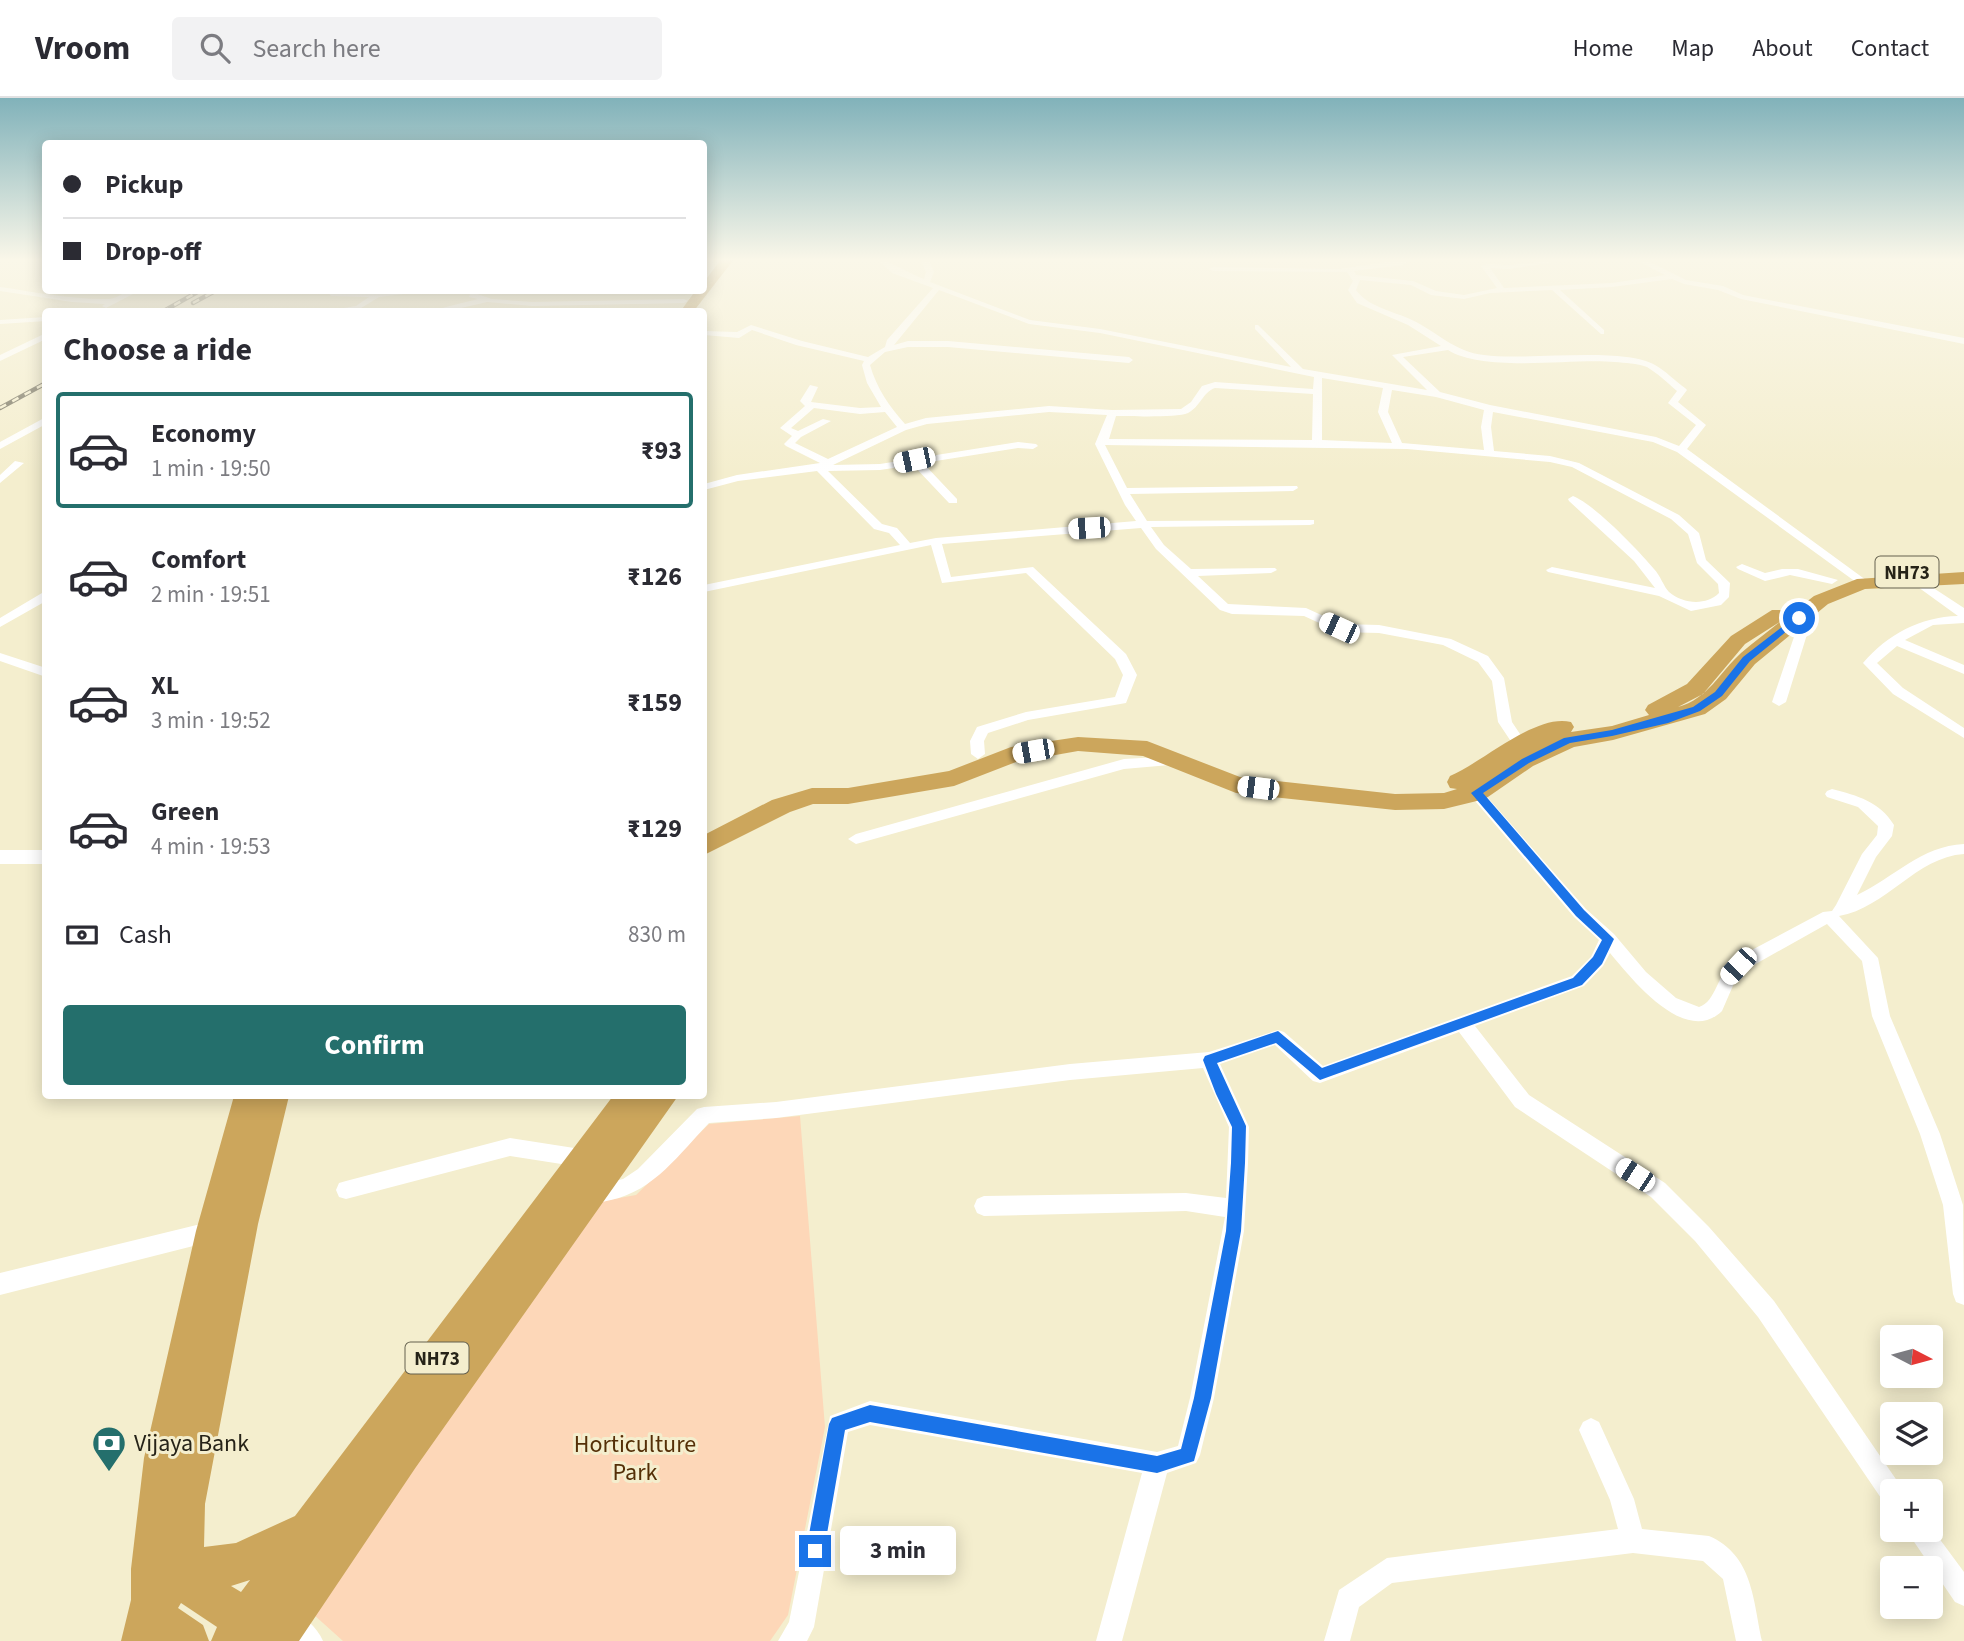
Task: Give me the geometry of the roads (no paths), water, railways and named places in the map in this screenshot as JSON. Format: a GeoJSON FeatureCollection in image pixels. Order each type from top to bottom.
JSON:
{"type":"FeatureCollection","features":[{"type":"Feature","properties":{"kind":"highway","name":"NH73"},"geometry":{"type":"LineString","coordinates":[[707,825],[785,788],[915,773],[940,768],[1022,740],[1078,731],[1107,730],[1168,742],[1257,778],[1427,790],[1471,786],[1519,743],[1549,729],[1657,710],[1695,689],[1738,640],[1782,612],[1820,583],[1964,569]]}},
{"type":"Feature","properties":{"kind":"highway","name":"NH73"},"geometry":{"type":"LineString","coordinates":[[707,844],[781,806],[812,796],[848,796],[954,778],[1011,755],[1078,744],[1147,749],[1236,785],[1395,802],[1444,801],[1568,740],[1665,721],[1697,709],[1718,694],[1746,659],[1849,580],[1964,578]]}},
{"type":"Feature","properties":{"kind":"highway"},"geometry":{"type":"LineString","coordinates":[[144,1641],[153,1600],[152,1569],[164,1458],[213,1231],[248,1099]]}},
{"type":"Feature","properties":{"kind":"highway"},"geometry":{"type":"LineString","coordinates":[[270,1634],[191,1585],[182,1558],[185,1504],[241,1224],[271,1099]]}},
{"type":"Feature","properties":{"kind":"highway","name":"NH73"},"geometry":{"type":"LineString","coordinates":[[270,1634],[402,1453],[588,1177],[629,1099]]}},
{"type":"Feature","properties":{"kind":"highway","name":"NH73"},"geometry":{"type":"LineString","coordinates":[[270,1634],[309,1531],[588,1177],[659,1099]]}},
{"type":"Feature","properties":{"kind":"highway"},"geometry":{"type":"LineString","coordinates":[[153,1600],[186,1569],[239,1563],[309,1531]]}},
{"type":"Feature","properties":{"kind":"highway"},"geometry":{"type":"LineString","coordinates":[[153,1600],[162,1623],[187,1641]]}},
{"type":"Feature","properties":{"kind":"street"},"geometry":{"type":"LineString","coordinates":[[707,333],[739,335],[746,330]]}},
{"type":"Feature","properties":{"kind":"street"},"geometry":{"type":"LineString","coordinates":[[760,330],[799,343],[870,360]]}},
{"type":"Feature","properties":{"kind":"street"},"geometry":{"type":"LineString","coordinates":[[889,348],[890,342],[900,330]]}},
{"type":"Feature","properties":{"kind":"street"},"geometry":{"type":"LineString","coordinates":[[1092,330],[1318,375],[1437,394],[1489,408],[1656,440],[1681,450],[1849,580]]}},
{"type":"Feature","properties":{"kind":"street"},"geometry":{"type":"LineString","coordinates":[[1261,330],[1300,371]]}},
{"type":"Feature","properties":{"kind":"street"},"geometry":{"type":"LineString","coordinates":[[1422,330],[1457,352],[1483,358],[1605,359],[1651,366],[1682,390],[1673,403],[1701,425],[1681,450]]}},
{"type":"Feature","properties":{"kind":"street"},"geometry":{"type":"LineString","coordinates":[[1908,330],[1964,341]]}},
{"type":"Feature","properties":{"kind":"street"},"geometry":{"type":"LineString","coordinates":[[0,358],[42,337]]}},
{"type":"Feature","properties":{"kind":"street"},"geometry":{"type":"LineString","coordinates":[[903,428],[887,409],[869,378],[866,366],[870,360],[889,348],[908,344],[948,344],[1129,360]]}},
{"type":"Feature","properties":{"kind":"street"},"geometry":{"type":"LineString","coordinates":[[1437,394],[1396,355],[1450,347]]}},
{"type":"Feature","properties":{"kind":"street"},"geometry":{"type":"LineString","coordinates":[[1317,443],[1318,375]]}},
{"type":"Feature","properties":{"kind":"street"},"geometry":{"type":"LineString","coordinates":[[824,465],[903,428],[949,417],[1049,409],[1112,413],[1183,412],[1194,404],[1205,388],[1215,385],[1318,391]]}},
{"type":"Feature","properties":{"kind":"street"},"geometry":{"type":"LineString","coordinates":[[1388,386],[1383,412],[1398,446]]}},
{"type":"Feature","properties":{"kind":"street"},"geometry":{"type":"LineString","coordinates":[[813,387],[805,401],[812,405],[860,411],[887,409]]}},
{"type":"Feature","properties":{"kind":"street"},"geometry":{"type":"LineString","coordinates":[[798,435],[785,428],[812,405]]}},
{"type":"Feature","properties":{"kind":"street"},"geometry":{"type":"LineString","coordinates":[[1489,408],[1486,427],[1489,454]]}},
{"type":"Feature","properties":{"kind":"street"},"geometry":{"type":"LineString","coordinates":[[1112,413],[1100,444],[1123,491],[1160,547],[1224,607],[1233,610],[1306,612],[1339,628],[1379,629],[1447,642],[1483,659],[1499,681],[1504,722],[1519,743]]}},
{"type":"Feature","properties":{"kind":"street"},"geometry":{"type":"LineString","coordinates":[[826,421],[798,435],[789,444],[824,465],[878,527],[892,530],[908,547]]}},
{"type":"Feature","properties":{"kind":"street"},"geometry":{"type":"LineString","coordinates":[[0,446],[42,422]]}},
{"type":"Feature","properties":{"kind":"street"},"geometry":{"type":"LineString","coordinates":[[1103,442],[1398,446],[1550,459],[1575,464],[1675,517],[1693,533],[1701,561],[1724,583],[1725,594],[1717,602],[1691,607],[1663,593],[1552,570]]}},
{"type":"Feature","properties":{"kind":"street"},"geometry":{"type":"LineString","coordinates":[[707,486],[737,478],[824,465],[880,467],[1018,445],[1033,446]]}},
{"type":"Feature","properties":{"kind":"street"},"geometry":{"type":"LineString","coordinates":[[914,460],[953,501]]}},
{"type":"Feature","properties":{"kind":"street"},"geometry":{"type":"LineString","coordinates":[[0,480],[19,463]]}},
{"type":"Feature","properties":{"kind":"street"},"geometry":{"type":"LineString","coordinates":[[1123,491],[1293,488]]}},
{"type":"Feature","properties":{"kind":"street"},"geometry":{"type":"LineString","coordinates":[[1573,499],[1651,571],[1662,586],[1663,593]]}},
{"type":"Feature","properties":{"kind":"street"},"geometry":{"type":"LineString","coordinates":[[707,588],[936,541],[1144,524],[1310,522]]}},
{"type":"Feature","properties":{"kind":"street"},"geometry":{"type":"LineString","coordinates":[[936,541],[946,581],[1029,569],[1121,657],[1130,675],[1121,700],[1026,716],[982,730],[976,741],[978,754]]}},
{"type":"Feature","properties":{"kind":"street"},"geometry":{"type":"LineString","coordinates":[[1742,568],[1765,577],[1776,572],[1800,572],[1849,580]]}},
{"type":"Feature","properties":{"kind":"street"},"geometry":{"type":"LineString","coordinates":[[1186,573],[1271,570]]}},
{"type":"Feature","properties":{"kind":"street"},"geometry":{"type":"LineString","coordinates":[[1915,580],[1964,617]]}},
{"type":"Feature","properties":{"kind":"street"},"geometry":{"type":"LineString","coordinates":[[0,623],[42,598]]}},
{"type":"Feature","properties":{"kind":"street"},"geometry":{"type":"LineString","coordinates":[[1964,617],[1925,622],[1909,629],[1869,663],[1898,691],[1964,734]]}},
{"type":"Feature","properties":{"kind":"street"},"geometry":{"type":"LineString","coordinates":[[1779,702],[1804,628],[1799,618]]}},
{"type":"Feature","properties":{"kind":"street"},"geometry":{"type":"LineString","coordinates":[[1897,641],[1964,670]]}},
{"type":"Feature","properties":{"kind":"street"},"geometry":{"type":"LineString","coordinates":[[0,657],[42,672]]}},
{"type":"Feature","properties":{"kind":"street"},"geometry":{"type":"LineString","coordinates":[[856,839],[1124,764],[1176,761]]}},
{"type":"Feature","properties":{"kind":"street"},"geometry":{"type":"LineString","coordinates":[[1471,786],[1580,913],[1608,939],[1647,983],[1672,1006],[1698,1013],[1712,1010],[1720,1001],[1723,981],[1738,966],[1895,882],[1917,863],[1937,852],[1964,849]]}},
{"type":"Feature","properties":{"kind":"street"},"geometry":{"type":"LineString","coordinates":[[1832,794],[1866,804],[1877,811],[1886,825],[1884,836],[1870,854],[1835,913]]}},
{"type":"Feature","properties":{"kind":"street"},"geometry":{"type":"LineString","coordinates":[[0,857],[42,857]]}},
{"type":"Feature","properties":{"kind":"street"},"geometry":{"type":"LineString","coordinates":[[1835,913],[1870,958],[1881,1016],[1930,1134],[1953,1205],[1964,1294]]}},
{"type":"Feature","properties":{"kind":"street"},"geometry":{"type":"LineString","coordinates":[[346,1190],[510,1147],[588,1177],[628,1187],[645,1175],[704,1115],[776,1110],[1070,1072],[1209,1060],[1278,1037],[1320,1074],[1578,981],[1597,961],[1608,939]]}},
{"type":"Feature","properties":{"kind":"street"},"geometry":{"type":"LineString","coordinates":[[1463,1023],[1522,1101],[1658,1190],[1702,1234],[1766,1309],[1883,1479]]}},
{"type":"Feature","properties":{"kind":"street"},"geometry":{"type":"LineString","coordinates":[[791,1641],[801,1627],[838,1424],[870,1413],[1157,1464],[1188,1455],[1207,1373],[1234,1231],[1239,1126],[1222,1094],[1209,1060]]}},
{"type":"Feature","properties":{"kind":"street"},"geometry":{"type":"LineString","coordinates":[[984,1206],[1186,1202],[1235,1209]]}},
{"type":"Feature","properties":{"kind":"street"},"geometry":{"type":"LineString","coordinates":[[0,1284],[213,1231]]}},
{"type":"Feature","properties":{"kind":"street"},"geometry":{"type":"LineString","coordinates":[[1591,1430],[1622,1499],[1633,1540]]}},
{"type":"Feature","properties":{"kind":"street"},"geometry":{"type":"LineString","coordinates":[[1109,1641],[1157,1464]]}},
{"type":"Feature","properties":{"kind":"street"},"geometry":{"type":"LineString","coordinates":[[1337,1641],[1348,1599],[1387,1571],[1633,1540],[1709,1549],[1734,1572],[1749,1641]]}},
{"type":"Feature","properties":{"kind":"street"},"geometry":{"type":"LineString","coordinates":[[1927,1542],[1964,1593]]}},
{"type":"Feature","properties":{"kind":"railway"},"geometry":{"type":"LineString","coordinates":[[0,408],[42,385]]}},
{"type":"Feature","properties":{"kind":"place","name":"Vijaya Bank"},"geometry":{"type":"Point","coordinates":[109,1473]}},
{"type":"Feature","properties":{"kind":"park label","name":"Horticulture Park"},"geometry":{"type":"Point","coordinates":[635,1458]}}]}
